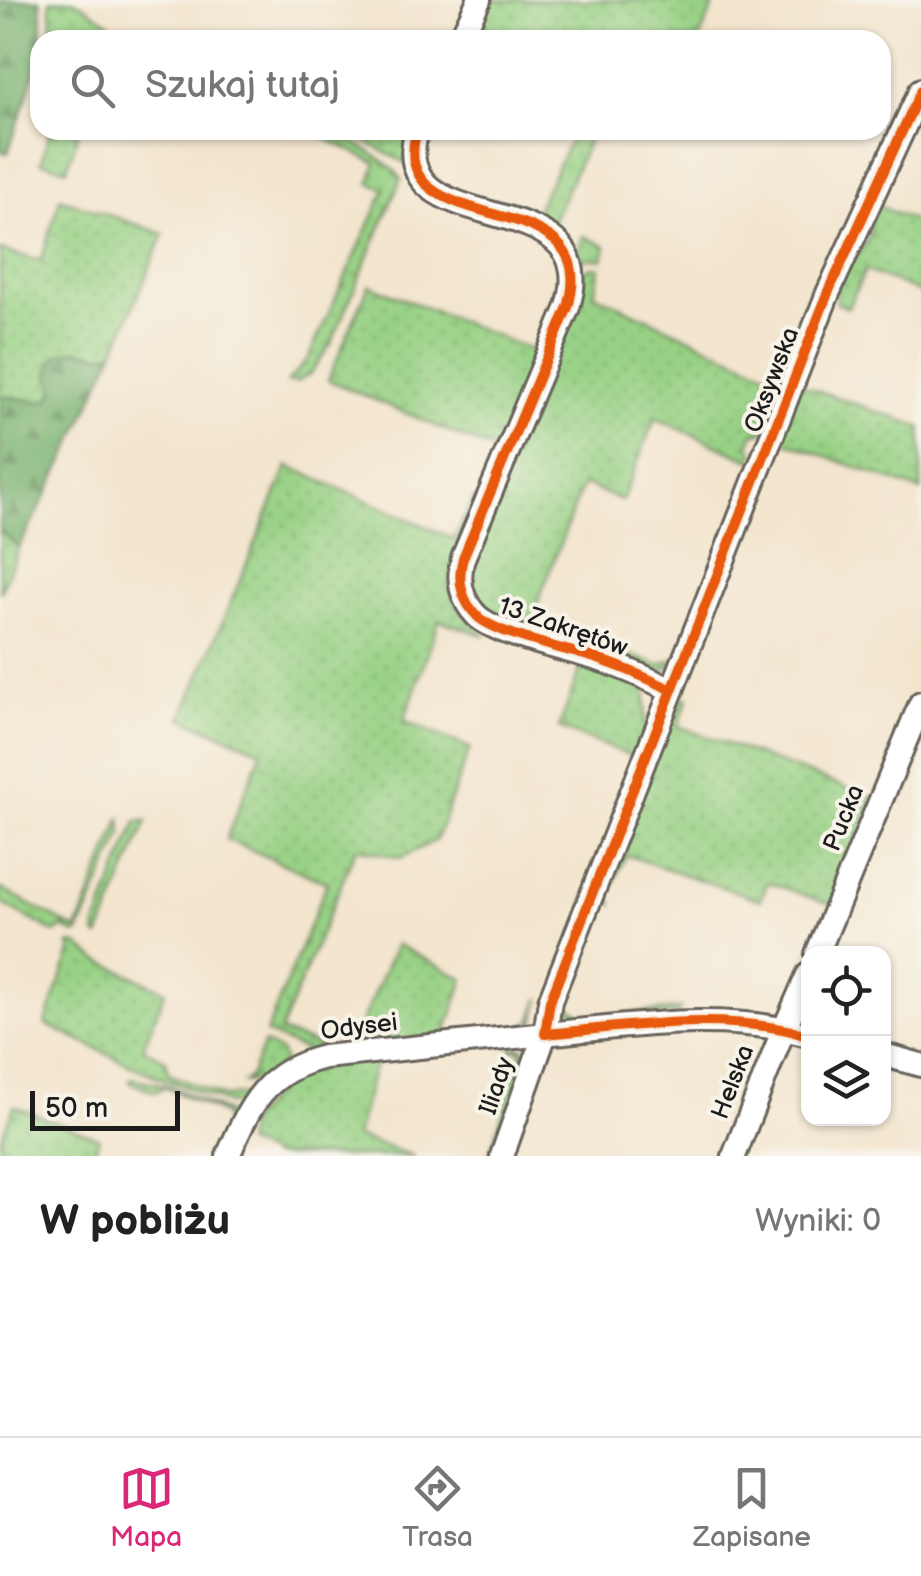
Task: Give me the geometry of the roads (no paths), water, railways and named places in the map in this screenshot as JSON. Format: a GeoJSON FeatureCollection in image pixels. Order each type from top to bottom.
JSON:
{"type":"FeatureCollection","features":[{"type":"Feature","properties":{"kind":"street"},"geometry":{"type":"LineString","coordinates":[[464,30],[478,0]]}},
{"type":"Feature","properties":{"kind":"street","name":"Oksywska"},"geometry":{"type":"LineString","coordinates":[[672,690],[828,293],[921,90]]}},
{"type":"Feature","properties":{"kind":"street","name":"13 Zakrętów"},"geometry":{"type":"LineString","coordinates":[[415,140],[412,160],[422,184],[442,196],[552,237],[568,254],[574,276],[568,307],[463,558],[460,578],[465,598],[477,616],[494,626],[604,661],[672,690]]}},
{"type":"Feature","properties":{"kind":"street"},"geometry":{"type":"LineString","coordinates":[[672,690],[550,1001],[545,1034],[692,1021],[749,1022],[801,1033]]}},
{"type":"Feature","properties":{"kind":"street","name":"Pucka"},"geometry":{"type":"LineString","coordinates":[[821,946],[921,703]]}},
{"type":"Feature","properties":{"kind":"street"},"geometry":{"type":"LineString","coordinates":[[785,1028],[801,991]]}},
{"type":"Feature","properties":{"kind":"street","name":"Helska"},"geometry":{"type":"LineString","coordinates":[[734,1156],[785,1028]]}},
{"type":"Feature","properties":{"kind":"street","name":"Odysei"},"geometry":{"type":"LineString","coordinates":[[228,1156],[246,1116],[266,1086],[302,1062],[545,1034]]}},
{"type":"Feature","properties":{"kind":"street","name":"Iliady"},"geometry":{"type":"LineString","coordinates":[[502,1156],[545,1034]]}},
{"type":"Feature","properties":{"kind":"street"},"geometry":{"type":"LineString","coordinates":[[891,1057],[921,1065]]}}]}
